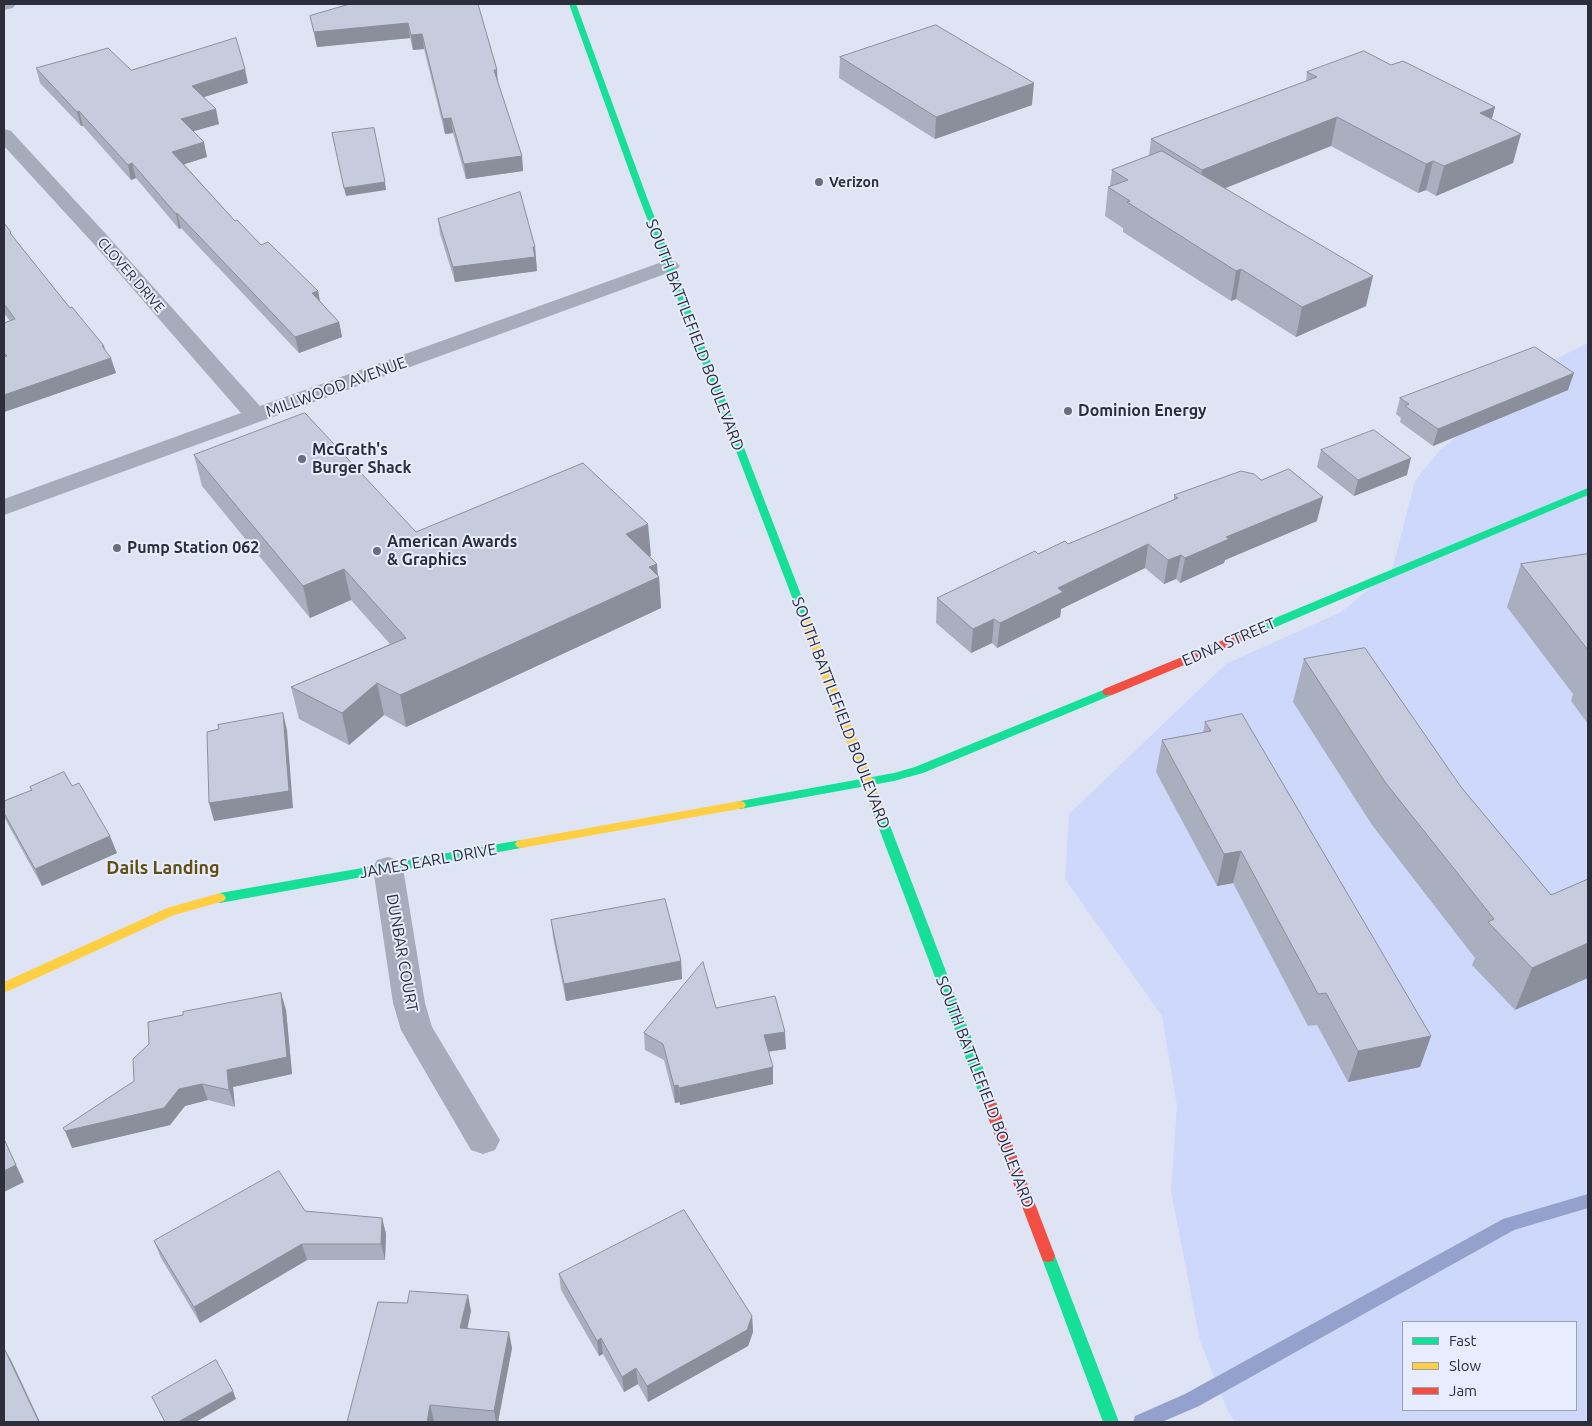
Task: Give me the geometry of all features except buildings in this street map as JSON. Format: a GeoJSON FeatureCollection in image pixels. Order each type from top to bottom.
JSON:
{"type":"FeatureCollection","features":[{"type":"Feature","properties":{"kind":"main road","name":"SOUTH BATTLEFIELD BOULEVARD"},"geometry":{"type":"LineString","coordinates":[[572,4],[614,125],[1111,1422]]}},
{"type":"Feature","properties":{"kind":"main road","name":"EDNA STREET"},"geometry":{"type":"LineString","coordinates":[[867,782],[919,770],[1367,585],[1588,491]]}},
{"type":"Feature","properties":{"kind":"main road","name":"JAMES EARL DRIVE"},"geometry":{"type":"LineString","coordinates":[[4,988],[171,911],[209,900],[867,782]]}},
{"type":"Feature","properties":{"kind":"street","name":"CLOVER DRIVE"},"geometry":{"type":"LineString","coordinates":[[4,135],[104,244],[256,416]]}},
{"type":"Feature","properties":{"kind":"street","name":"MILLWOOD AVENUE"},"geometry":{"type":"LineString","coordinates":[[4,507],[669,266]]}},
{"type":"Feature","properties":{"kind":"street","name":"DUNBAR COURT"},"geometry":{"type":"LineString","coordinates":[[388,868],[409,1003],[417,1030],[483,1140]]}},
{"type":"Feature","properties":{"kind":"shaded area"},"geometry":{"type":"Polygon","coordinates":[[[1588,343],[1588,1422],[1236,1422],[1228,1412],[1200,1341],[1171,1191],[1177,1106],[1162,1016],[1065,879],[1069,814],[1226,664],[1341,612],[1392,570],[1415,481],[1439,451],[1548,363],[1588,343]]]}},
{"type":"Feature","properties":{"kind":"waterway"},"geometry":{"type":"LineString","coordinates":[[1142,1422],[1192,1400],[1509,1224],[1588,1201]]}},
{"type":"Feature","properties":{"kind":"traffic: fast"},"geometry":{"type":"LineString","coordinates":[[572,4],[642,195],[805,618]]}},
{"type":"Feature","properties":{"kind":"traffic: fast"},"geometry":{"type":"LineString","coordinates":[[1255,631],[1588,491]]}},
{"type":"Feature","properties":{"kind":"traffic: fast"},"geometry":{"type":"LineString","coordinates":[[740,805],[894,777],[919,770],[1108,692]]}},
{"type":"Feature","properties":{"kind":"traffic: fast"},"geometry":{"type":"LineString","coordinates":[[878,810],[991,1107]]}},
{"type":"Feature","properties":{"kind":"traffic: fast"},"geometry":{"type":"LineString","coordinates":[[220,898],[521,844]]}},
{"type":"Feature","properties":{"kind":"traffic: fast"},"geometry":{"type":"LineString","coordinates":[[1048,1256],[1111,1422]]}},
{"type":"Feature","properties":{"kind":"traffic: slow"},"geometry":{"type":"LineString","coordinates":[[805,618],[878,810]]}},
{"type":"Feature","properties":{"kind":"traffic: slow"},"geometry":{"type":"LineString","coordinates":[[521,844],[740,805]]}},
{"type":"Feature","properties":{"kind":"traffic: slow"},"geometry":{"type":"LineString","coordinates":[[4,988],[171,911],[220,898]]}},
{"type":"Feature","properties":{"kind":"traffic: jam"},"geometry":{"type":"LineString","coordinates":[[1108,692],[1255,631]]}},
{"type":"Feature","properties":{"kind":"traffic: jam"},"geometry":{"type":"LineString","coordinates":[[991,1107],[1048,1256]]}},
{"type":"Feature","properties":{"kind":"place","name":"Verizon"},"geometry":{"type":"Point","coordinates":[819,182]}},
{"type":"Feature","properties":{"kind":"place","name":"Dominion Energy"},"geometry":{"type":"Point","coordinates":[1068,411]}},
{"type":"Feature","properties":{"kind":"place","name":"McGrath's Burger Shack"},"geometry":{"type":"Point","coordinates":[302,459]}},
{"type":"Feature","properties":{"kind":"place","name":"Pump Station 062"},"geometry":{"type":"Point","coordinates":[117,548]}},
{"type":"Feature","properties":{"kind":"place","name":"American Awards & Graphics"},"geometry":{"type":"Point","coordinates":[377,551]}},
{"type":"Feature","properties":{"kind":"district","name":"Dails Landing"},"geometry":{"type":"Point","coordinates":[163,868]}}]}
